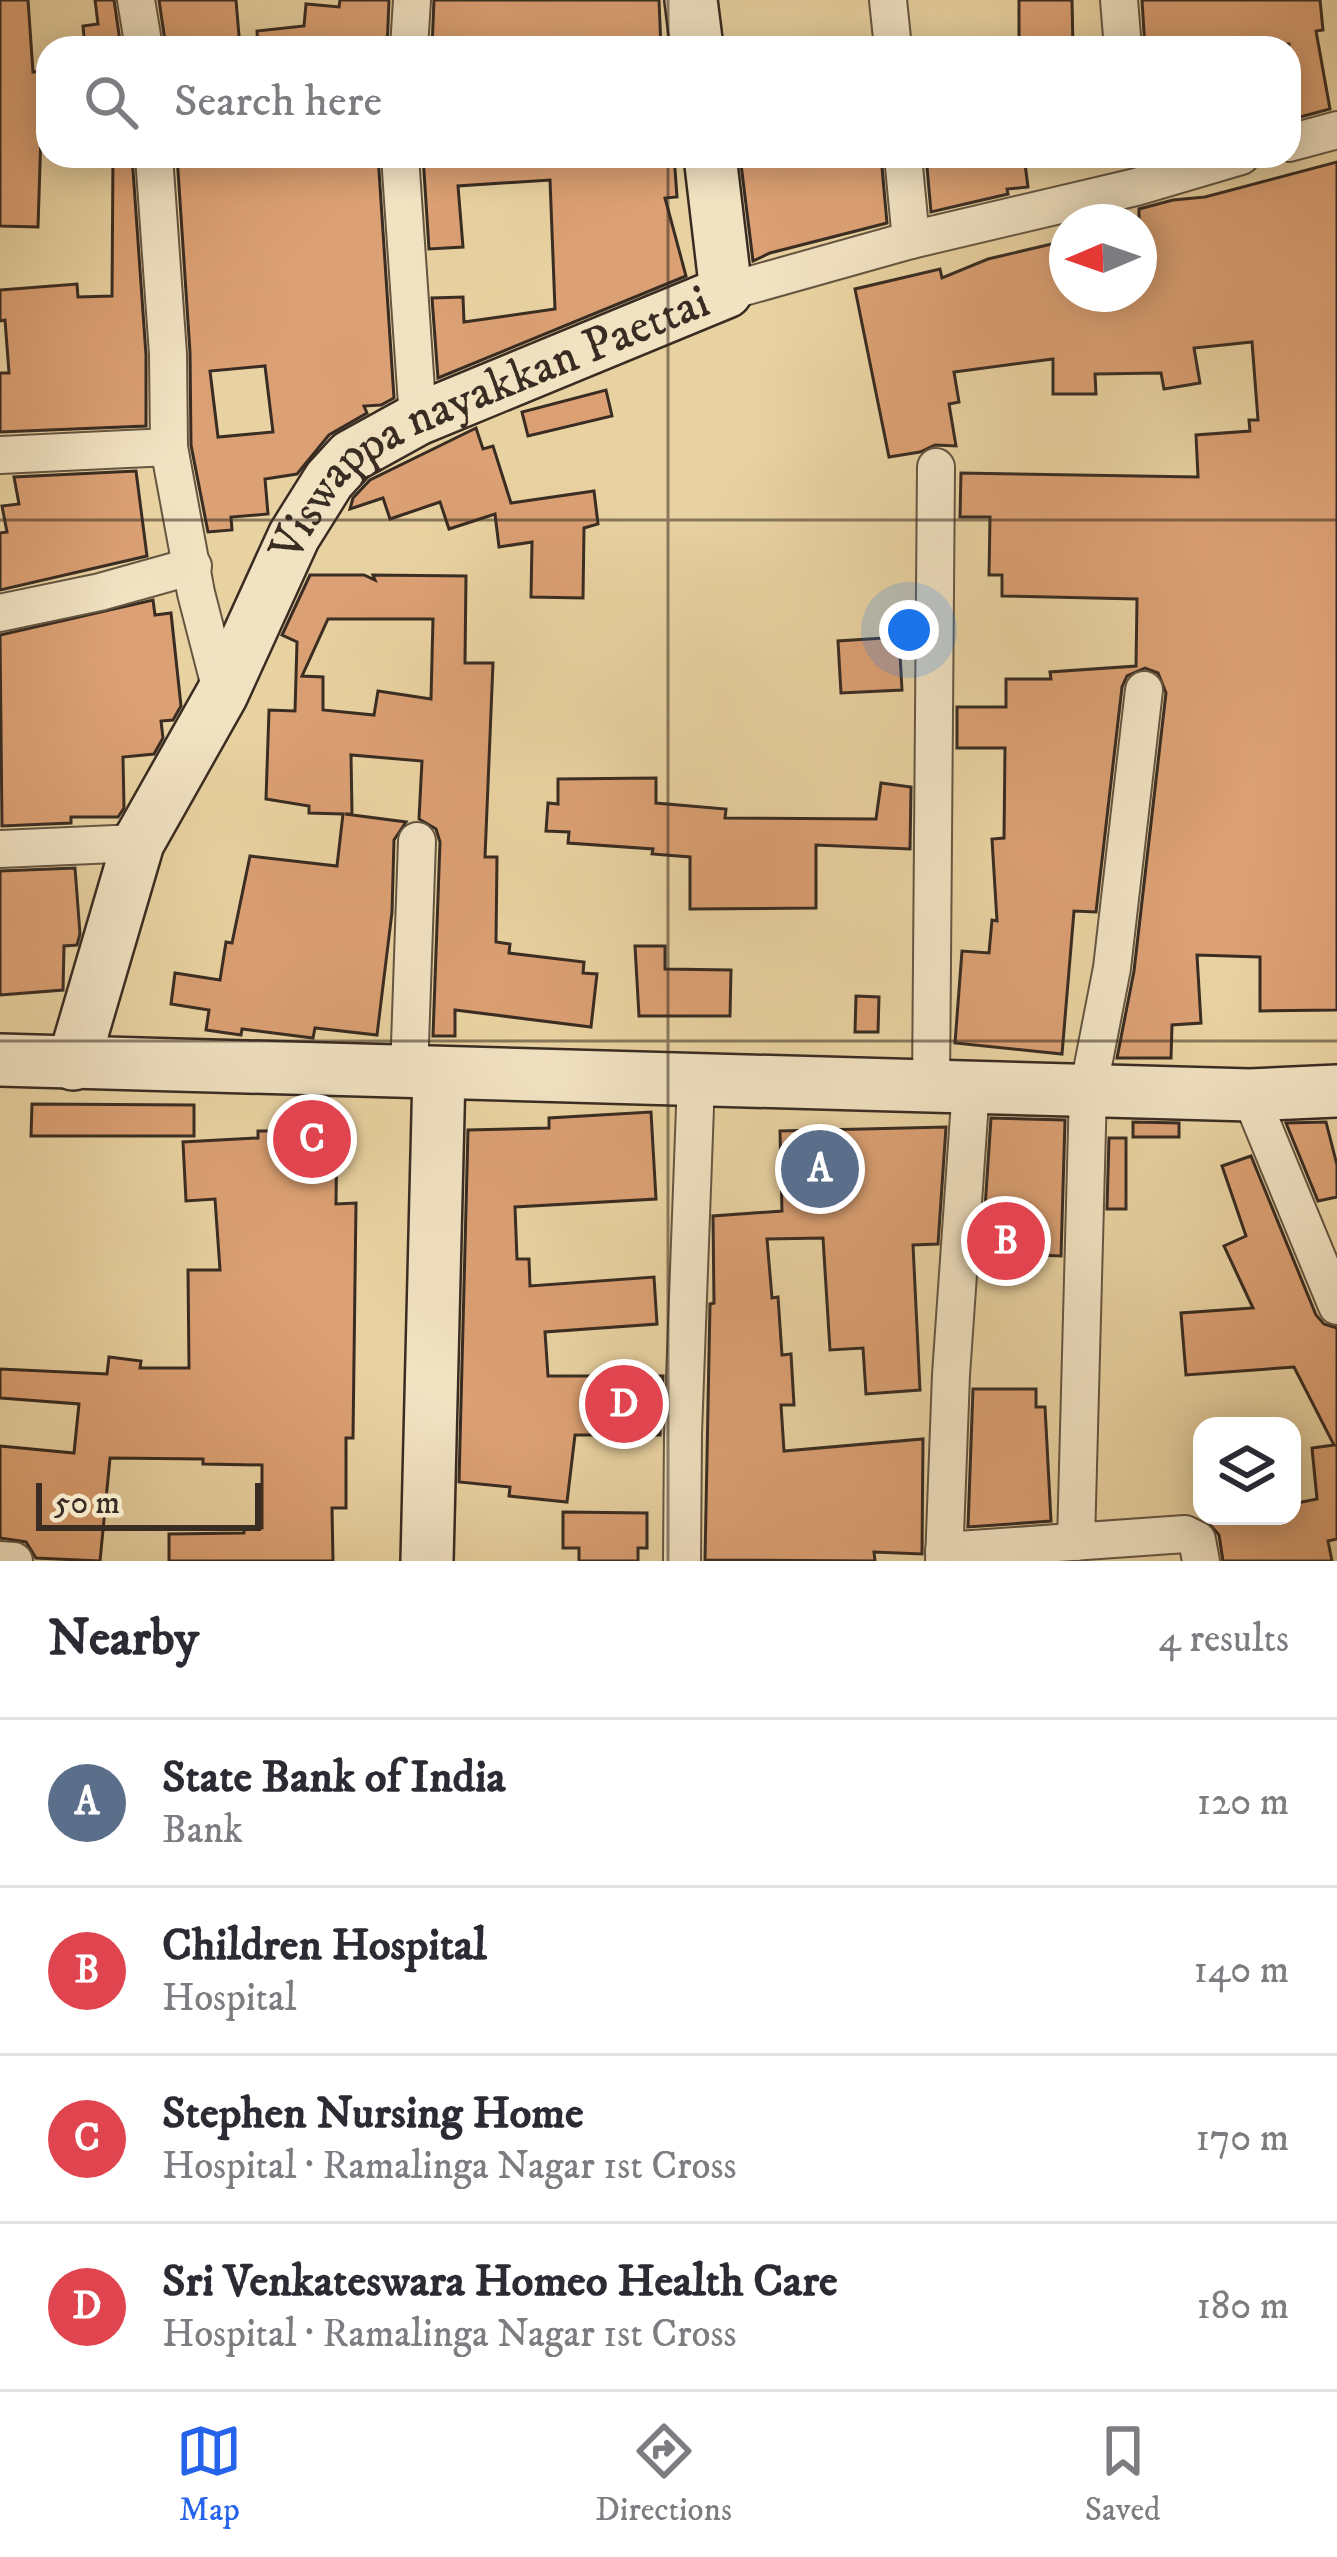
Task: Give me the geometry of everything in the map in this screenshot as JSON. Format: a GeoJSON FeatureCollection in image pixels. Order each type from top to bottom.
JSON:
{"type":"FeatureCollection","features":[{"type":"Feature","properties":{"kind":"street"},"geometry":{"type":"LineString","coordinates":[[136,0],[143,36]]}},
{"type":"Feature","properties":{"kind":"street"},"geometry":{"type":"LineString","coordinates":[[410,36],[412,0]]}},
{"type":"Feature","properties":{"kind":"street"},"geometry":{"type":"LineString","coordinates":[[692,0],[696,36]]}},
{"type":"Feature","properties":{"kind":"street"},"geometry":{"type":"LineString","coordinates":[[888,0],[892,36]]}},
{"type":"Feature","properties":{"kind":"street"},"geometry":{"type":"LineString","coordinates":[[1119,0],[1122,36]]}},
{"type":"Feature","properties":{"kind":"street"},"geometry":{"type":"LineString","coordinates":[[1301,140],[1337,130]]}},
{"type":"Feature","properties":{"kind":"street"},"geometry":{"type":"LineString","coordinates":[[155,168],[167,334],[169,447],[222,694]]}},
{"type":"Feature","properties":{"kind":"street"},"geometry":{"type":"LineString","coordinates":[[401,168],[418,418]]}},
{"type":"Feature","properties":{"kind":"street"},"geometry":{"type":"LineString","coordinates":[[711,168],[725,292]]}},
{"type":"Feature","properties":{"kind":"street"},"geometry":{"type":"LineString","coordinates":[[904,168],[911,240]]}},
{"type":"Feature","properties":{"kind":"street","name":"Viswappa nayakkan Paettai"},"geometry":{"type":"LineString","coordinates":[[74,1064],[138,843],[222,694],[314,500],[351,457],[418,418],[725,292],[1134,172]]}},
{"type":"Feature","properties":{"kind":"street"},"geometry":{"type":"LineString","coordinates":[[0,455],[169,447]]}},
{"type":"Feature","properties":{"kind":"street"},"geometry":{"type":"LineString","coordinates":[[936,466],[951,1086],[951,1375],[944,1556],[1185,1534],[1197,1540],[1201,1561]]}},
{"type":"Feature","properties":{"kind":"street"},"geometry":{"type":"LineString","coordinates":[[0,613],[193,566]]}},
{"type":"Feature","properties":{"kind":"street"},"geometry":{"type":"LineString","coordinates":[[1076,1541],[1088,1090],[1112,968],[1144,690]]}},
{"type":"Feature","properties":{"kind":"street"},"geometry":{"type":"LineString","coordinates":[[417,841],[428,1561]]}},
{"type":"Feature","properties":{"kind":"street"},"geometry":{"type":"LineString","coordinates":[[0,849],[138,843]]}},
{"type":"Feature","properties":{"kind":"street"},"geometry":{"type":"LineString","coordinates":[[2,1061],[1250,1095],[1337,1090]]}},
{"type":"Feature","properties":{"kind":"street"},"geometry":{"type":"LineString","coordinates":[[682,1561],[682,1432],[696,1080]]}},
{"type":"Feature","properties":{"kind":"street"},"geometry":{"type":"LineString","coordinates":[[1250,1095],[1337,1306]]}},
{"type":"Feature","properties":{"kind":"street"},"geometry":{"type":"LineString","coordinates":[[0,1559],[14,1561]]}},
{"type":"Feature","properties":{"kind":"building"},"geometry":{"type":"Polygon","coordinates":[[[0,0],[28,0],[36,72],[38,227],[0,226],[0,0]]]}},
{"type":"Feature","properties":{"kind":"building"},"geometry":{"type":"Polygon","coordinates":[[[95,0],[114,0],[119,36],[84,36],[83,26],[98,24],[95,0]]]}},
{"type":"Feature","properties":{"kind":"building"},"geometry":{"type":"Polygon","coordinates":[[[159,0],[236,0],[239,36],[164,36],[159,0]]]}},
{"type":"Feature","properties":{"kind":"building"},"geometry":{"type":"Polygon","coordinates":[[[340,0],[389,0],[388,36],[257,36],[257,31],[304,26],[306,4],[339,7],[340,0]]]}},
{"type":"Feature","properties":{"kind":"building"},"geometry":{"type":"Polygon","coordinates":[[[434,0],[659,0],[660,36],[432,36],[434,0]]]}},
{"type":"Feature","properties":{"kind":"building"},"geometry":{"type":"Polygon","coordinates":[[[1019,0],[1072,0],[1073,36],[1019,36],[1019,0]]]}},
{"type":"Feature","properties":{"kind":"building"},"geometry":{"type":"Polygon","coordinates":[[[1142,0],[1320,0],[1323,30],[1316,31],[1330,109],[1301,117],[1301,36],[1144,36],[1142,0]]]}},
{"type":"Feature","properties":{"kind":"building"},"geometry":{"type":"Polygon","coordinates":[[[1337,162],[1337,1010],[1260,1011],[1260,957],[1197,955],[1201,1023],[1172,1025],[1171,1058],[1117,1058],[1134,971],[1166,693],[1158,673],[1145,668],[1127,676],[1122,687],[1096,912],[1074,911],[1062,1054],[955,1043],[962,951],[989,953],[992,920],[997,921],[992,839],[1004,838],[1005,748],[957,748],[957,707],[1006,707],[1006,679],[1051,679],[1050,672],[1136,666],[1137,599],[1002,596],[1002,575],[989,575],[990,517],[960,517],[961,473],[1198,477],[1196,435],[1250,431],[1249,420],[1258,420],[1252,342],[1194,348],[1200,383],[1164,389],[1161,373],[1095,374],[1096,394],[1053,394],[1053,359],[954,372],[959,402],[949,404],[956,446],[935,445],[889,457],[855,289],[940,269],[942,278],[988,259],[1049,245],[1049,312],[1157,312],[1157,204],[1205,197],[1337,162]]]}},
{"type":"Feature","properties":{"kind":"building"},"geometry":{"type":"Polygon","coordinates":[[[113,168],[133,168],[146,355],[146,426],[0,432],[0,373],[9,373],[0,290],[77,284],[78,297],[112,296],[113,168]]]}},
{"type":"Feature","properties":{"kind":"building"},"geometry":{"type":"Polygon","coordinates":[[[178,168],[379,168],[394,398],[364,406],[367,413],[329,435],[297,474],[265,479],[268,514],[231,517],[232,530],[208,532],[191,445],[178,168]],[[265,366],[210,371],[218,437],[273,432],[265,366]]]}},
{"type":"Feature","properties":{"kind":"building"},"geometry":{"type":"Polygon","coordinates":[[[424,168],[675,168],[677,197],[665,198],[686,276],[438,378],[432,298],[463,297],[464,322],[555,309],[550,180],[458,186],[463,247],[429,249],[424,168]]]}},
{"type":"Feature","properties":{"kind":"building"},"geometry":{"type":"Polygon","coordinates":[[[741,168],[882,168],[887,223],[753,261],[741,168]]]}},
{"type":"Feature","properties":{"kind":"building"},"geometry":{"type":"Polygon","coordinates":[[[927,168],[1026,168],[1028,187],[931,212],[927,168]]]}},
{"type":"Feature","properties":{"kind":"building"},"geometry":{"type":"Polygon","coordinates":[[[606,390],[612,416],[528,436],[522,412],[606,390]]]}},
{"type":"Feature","properties":{"kind":"building"},"geometry":{"type":"Polygon","coordinates":[[[476,428],[483,449],[493,446],[511,503],[594,491],[598,524],[584,528],[583,598],[531,597],[532,542],[499,547],[495,514],[449,529],[440,502],[390,519],[383,498],[350,509],[353,498],[370,480],[476,428]]]}},
{"type":"Feature","properties":{"kind":"building"},"geometry":{"type":"Polygon","coordinates":[[[136,471],[147,556],[0,590],[0,533],[7,532],[2,506],[19,504],[14,477],[136,471]]]}},
{"type":"Feature","properties":{"kind":"building"},"geometry":{"type":"Polygon","coordinates":[[[310,575],[364,575],[375,580],[373,575],[466,576],[465,663],[493,663],[485,857],[497,857],[496,942],[510,944],[509,953],[584,962],[583,973],[597,974],[591,1027],[455,1010],[455,1036],[433,1036],[440,842],[436,829],[419,819],[422,761],[351,755],[352,814],[345,814],[406,822],[394,840],[392,912],[377,1035],[315,1028],[313,1038],[242,1029],[241,1035],[206,1030],[209,1010],[171,1004],[175,973],[220,980],[250,856],[337,866],[343,814],[309,813],[309,806],[266,799],[269,710],[295,711],[297,642],[282,635],[310,575]],[[328,619],[302,676],[323,677],[323,710],[374,715],[378,691],[431,699],[433,619],[328,619]]]}},
{"type":"Feature","properties":{"kind":"building"},"geometry":{"type":"Polygon","coordinates":[[[153,600],[155,615],[171,613],[181,706],[173,720],[161,721],[163,738],[154,754],[123,757],[124,808],[118,817],[71,817],[71,823],[2,826],[0,635],[153,600]]]}},
{"type":"Feature","properties":{"kind":"building"},"geometry":{"type":"Polygon","coordinates":[[[899,637],[902,690],[841,693],[838,641],[899,637]]]}},
{"type":"Feature","properties":{"kind":"building"},"geometry":{"type":"Polygon","coordinates":[[[656,778],[656,803],[726,809],[725,818],[876,819],[881,783],[911,787],[910,849],[816,845],[816,908],[690,909],[690,857],[652,854],[653,849],[568,843],[569,832],[546,831],[548,803],[558,804],[558,779],[656,778]]]}},
{"type":"Feature","properties":{"kind":"building"},"geometry":{"type":"Polygon","coordinates":[[[75,868],[80,934],[77,945],[64,946],[63,990],[0,995],[0,871],[75,868]]]}},
{"type":"Feature","properties":{"kind":"building"},"geometry":{"type":"Polygon","coordinates":[[[635,946],[665,946],[665,969],[731,970],[730,1016],[639,1016],[635,946]]]}},
{"type":"Feature","properties":{"kind":"building"},"geometry":{"type":"Polygon","coordinates":[[[856,996],[879,997],[878,1032],[855,1032],[856,996]]]}},
{"type":"Feature","properties":{"kind":"building"},"geometry":{"type":"Polygon","coordinates":[[[32,1104],[194,1105],[194,1136],[31,1136],[32,1104]]]}},
{"type":"Feature","properties":{"kind":"building"},"geometry":{"type":"Polygon","coordinates":[[[651,1112],[656,1199],[515,1207],[517,1259],[529,1259],[530,1286],[654,1277],[657,1324],[545,1332],[548,1376],[663,1376],[660,1435],[575,1435],[567,1502],[509,1496],[510,1487],[459,1482],[468,1130],[549,1128],[549,1118],[651,1112]]]}},
{"type":"Feature","properties":{"kind":"building"},"geometry":{"type":"Polygon","coordinates":[[[991,1118],[1065,1120],[1061,1256],[982,1253],[991,1118]]]}},
{"type":"Feature","properties":{"kind":"building"},"geometry":{"type":"Polygon","coordinates":[[[283,1119],[337,1119],[336,1204],[356,1203],[353,1438],[346,1438],[346,1508],[332,1508],[333,1561],[169,1561],[169,1534],[244,1533],[244,1528],[262,1528],[262,1465],[203,1464],[203,1459],[110,1458],[100,1561],[36,1558],[26,1542],[0,1538],[0,1446],[74,1453],[79,1404],[0,1398],[0,1369],[107,1374],[109,1357],[141,1361],[140,1368],[189,1368],[188,1270],[220,1270],[215,1199],[186,1201],[183,1142],[258,1138],[258,1131],[283,1131],[283,1119]]]}},
{"type":"Feature","properties":{"kind":"building"},"geometry":{"type":"Polygon","coordinates":[[[1133,1122],[1179,1123],[1179,1137],[1133,1137],[1133,1122]]]}},
{"type":"Feature","properties":{"kind":"building"},"geometry":{"type":"Polygon","coordinates":[[[1326,1122],[1337,1165],[1337,1197],[1318,1201],[1286,1123],[1326,1122]]]}},
{"type":"Feature","properties":{"kind":"building"},"geometry":{"type":"Polygon","coordinates":[[[946,1127],[938,1244],[913,1245],[920,1390],[866,1394],[863,1348],[830,1350],[823,1238],[767,1239],[782,1355],[791,1354],[794,1405],[781,1405],[784,1451],[923,1439],[922,1554],[874,1552],[875,1561],[705,1560],[713,1216],[782,1211],[780,1131],[946,1127]]]}},
{"type":"Feature","properties":{"kind":"building"},"geometry":{"type":"Polygon","coordinates":[[[1109,1138],[1126,1138],[1126,1209],[1107,1209],[1109,1138]]]}},
{"type":"Feature","properties":{"kind":"building"},"geometry":{"type":"Polygon","coordinates":[[[1251,1156],[1316,1315],[1337,1328],[1337,1539],[1328,1541],[1332,1561],[1223,1561],[1219,1535],[1210,1525],[1301,1525],[1301,1502],[1317,1499],[1312,1448],[1334,1445],[1294,1367],[1186,1375],[1181,1313],[1253,1308],[1224,1246],[1246,1236],[1222,1166],[1251,1156]]]}},
{"type":"Feature","properties":{"kind":"building"},"geometry":{"type":"Polygon","coordinates":[[[973,1389],[1036,1389],[1036,1407],[1045,1407],[1051,1521],[968,1527],[973,1389]]]}},
{"type":"Feature","properties":{"kind":"building"},"geometry":{"type":"Polygon","coordinates":[[[563,1512],[647,1513],[647,1548],[638,1548],[638,1561],[579,1561],[579,1548],[563,1548],[563,1512]]]}},
{"type":"Feature","properties":{"kind":"place","name":"Stephen Nursing Home"},"geometry":{"type":"Point","coordinates":[312,1139]}},
{"type":"Feature","properties":{"kind":"place","name":"State Bank of India"},"geometry":{"type":"Point","coordinates":[820,1169]}},
{"type":"Feature","properties":{"kind":"place","name":"Children Hospital"},"geometry":{"type":"Point","coordinates":[1006,1241]}},
{"type":"Feature","properties":{"kind":"place","name":"Sri Venkateswara Homeo Health Care"},"geometry":{"type":"Point","coordinates":[624,1404]}}]}
